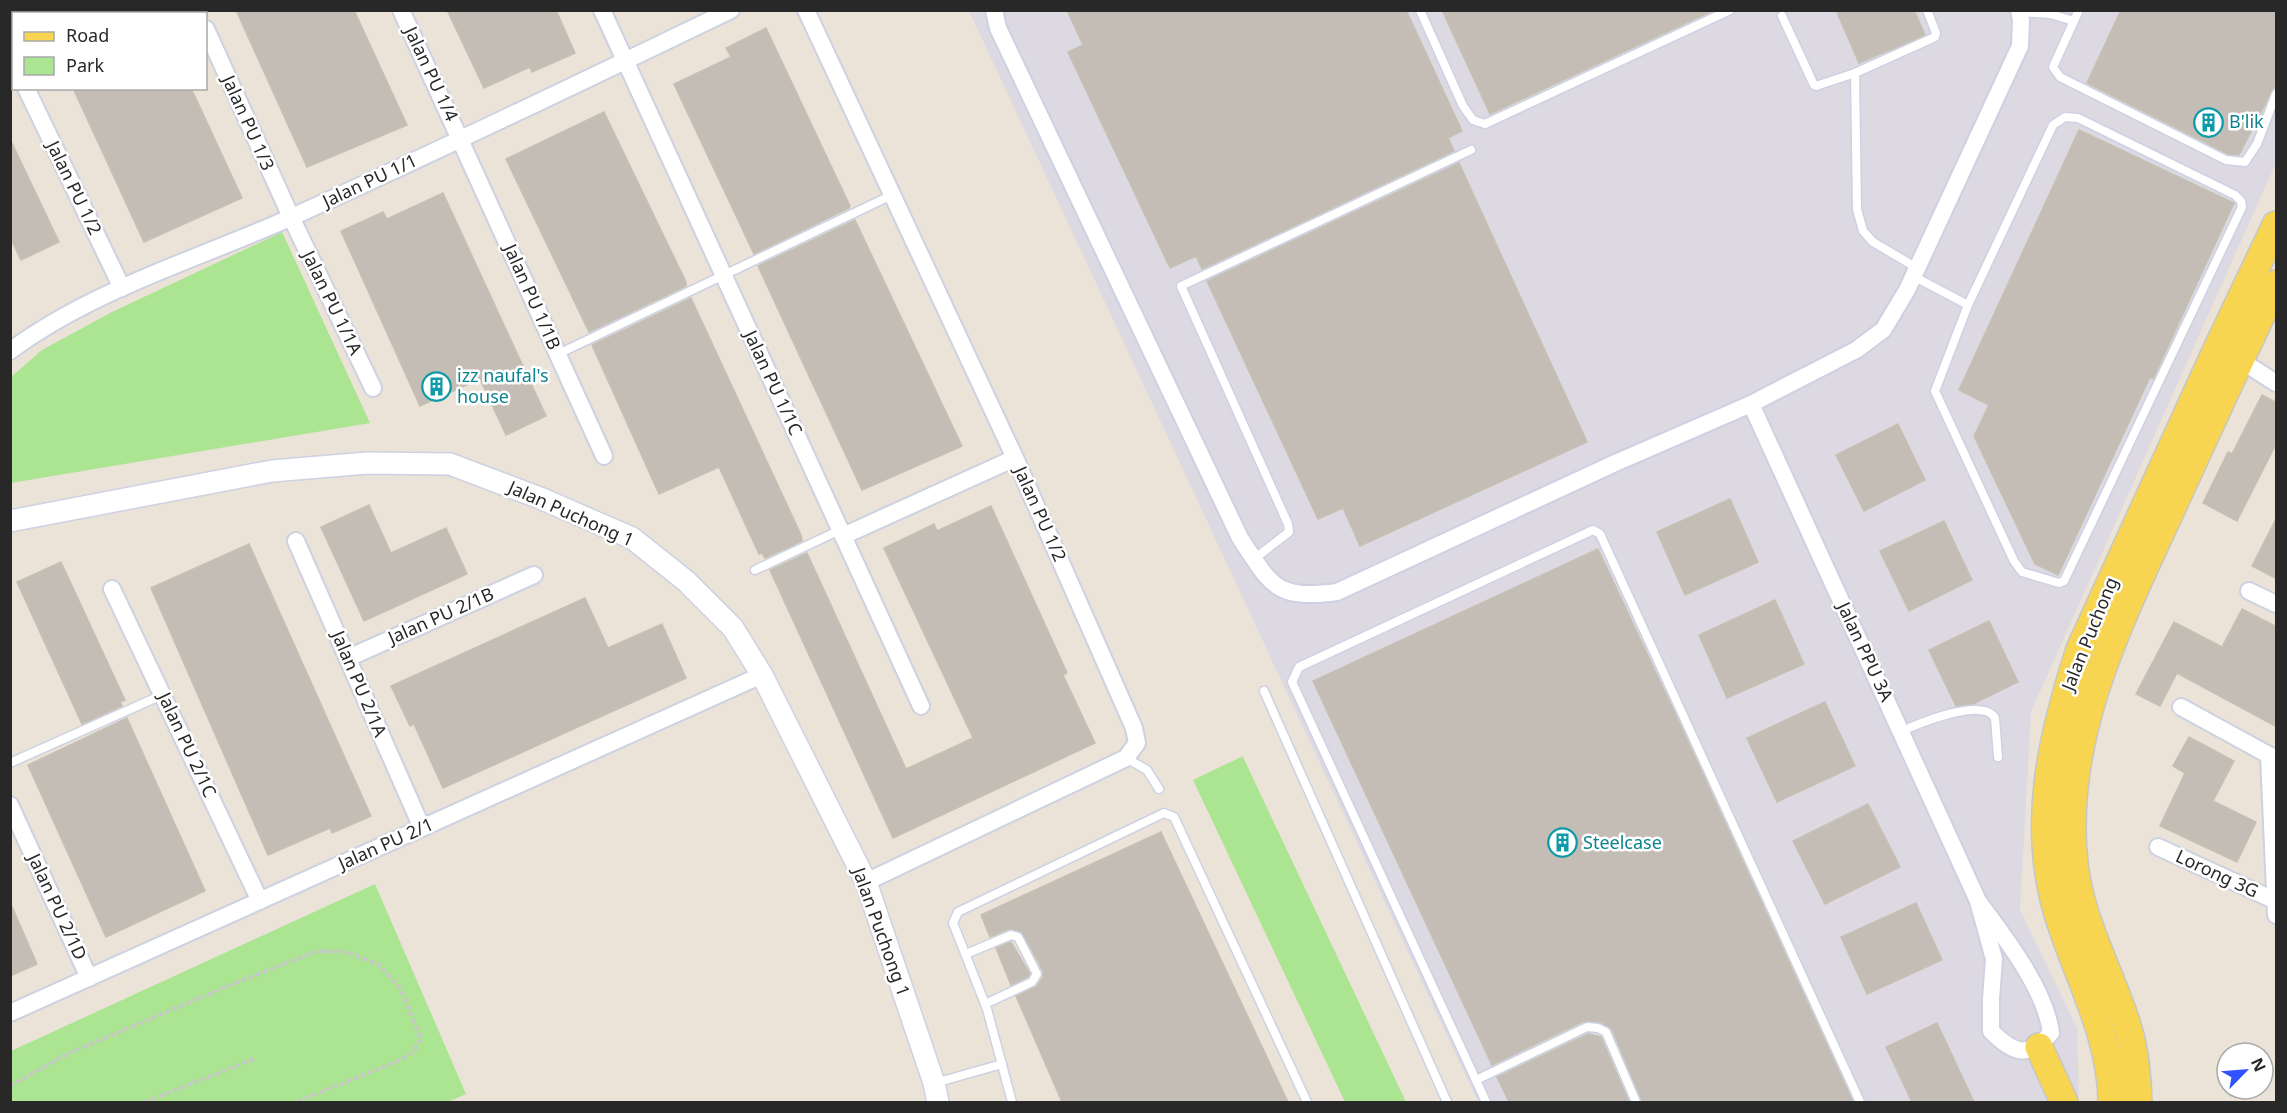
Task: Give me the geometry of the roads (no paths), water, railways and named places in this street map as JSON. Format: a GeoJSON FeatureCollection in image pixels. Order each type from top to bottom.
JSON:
{"type":"FeatureCollection","features":[{"type":"Feature","properties":{"kind":"main road","name":"Jalan Puchong"},"geometry":{"type":"LineString","coordinates":[[2112,1102],[2112,1089],[2103,1039],[2058,914],[2047,869],[2044,835],[2054,740],[2066,691],[2080,649],[2217,349],[2277,225]]}},
{"type":"Feature","properties":{"kind":"main road","name":"Jalan Puchong"},"geometry":{"type":"LineString","coordinates":[[2138,1102],[2137,1072],[2127,1024],[2080,894],[2074,864],[2074,785],[2089,705],[2107,653],[2240,360],[2277,284]]}},
{"type":"Feature","properties":{"kind":"main road"},"geometry":{"type":"LineString","coordinates":[[2039,1047],[2064,1102]]}},
{"type":"Feature","properties":{"kind":"street","name":"Jalan PU 1/4"},"geometry":{"type":"LineString","coordinates":[[401,10],[460,138]]}},
{"type":"Feature","properties":{"kind":"street","name":"Jalan PU 1/1C"},"geometry":{"type":"LineString","coordinates":[[602,10],[921,706]]}},
{"type":"Feature","properties":{"kind":"street","name":"Jalan PU 1/1"},"geometry":{"type":"LineString","coordinates":[[10,351],[41,329],[122,288],[291,218],[731,10]]}},
{"type":"Feature","properties":{"kind":"street","name":"Jalan PU 1/2"},"geometry":{"type":"LineString","coordinates":[[806,10],[1015,458],[1134,728],[1137,743],[1126,758]]}},
{"type":"Feature","properties":{"kind":"street"},"geometry":{"type":"LineString","coordinates":[[994,10],[998,28],[1240,538],[1264,575],[1281,590],[1309,596],[1337,592],[1613,464],[1750,404],[1856,350],[1883,330],[1915,272],[2020,46],[2019,11]]}},
{"type":"Feature","properties":{"kind":"street","name":"Jalan PU 1/3"},"geometry":{"type":"LineString","coordinates":[[207,31],[291,218]]}},
{"type":"Feature","properties":{"kind":"street","name":"Jalan PU 1/2"},"geometry":{"type":"LineString","coordinates":[[27,90],[122,288]]}},
{"type":"Feature","properties":{"kind":"street","name":"Jalan PU 1/1B"},"geometry":{"type":"LineString","coordinates":[[460,138],[604,456]]}},
{"type":"Feature","properties":{"kind":"street","name":"Jalan PU 1/1A"},"geometry":{"type":"LineString","coordinates":[[291,218],[373,388]]}},
{"type":"Feature","properties":{"kind":"street"},"geometry":{"type":"LineString","coordinates":[[2240,360],[2277,383]]}},
{"type":"Feature","properties":{"kind":"street","name":"Jalan PPU 3A"},"geometry":{"type":"LineString","coordinates":[[1750,404],[1978,901],[1994,958],[1991,1031],[2006,1046],[2023,1052],[2039,1047],[2051,1034],[2049,1018],[2010,944],[1978,901]]}},
{"type":"Feature","properties":{"kind":"street"},"geometry":{"type":"LineString","coordinates":[[842,533],[1015,458]]}},
{"type":"Feature","properties":{"kind":"street","name":"Jalan Puchong 1"},"geometry":{"type":"LineString","coordinates":[[10,521],[272,471],[367,463],[450,464],[540,498],[633,538],[686,581],[732,628],[762,675],[866,882],[936,1093]]}},
{"type":"Feature","properties":{"kind":"street","name":"Jalan PU 2/1A"},"geometry":{"type":"LineString","coordinates":[[297,541],[422,828]]}},
{"type":"Feature","properties":{"kind":"street","name":"Jalan PU 2/1B"},"geometry":{"type":"LineString","coordinates":[[348,658],[534,575]]}},
{"type":"Feature","properties":{"kind":"street","name":"Jalan PU 2/1C"},"geometry":{"type":"LineString","coordinates":[[112,590],[260,901]]}},
{"type":"Feature","properties":{"kind":"street"},"geometry":{"type":"LineString","coordinates":[[2249,591],[2277,604]]}},
{"type":"Feature","properties":{"kind":"street","name":"Jalan PU 2/1"},"geometry":{"type":"LineString","coordinates":[[10,1013],[762,675]]}},
{"type":"Feature","properties":{"kind":"street"},"geometry":{"type":"LineString","coordinates":[[2181,707],[2273,757],[2277,915]]}},
{"type":"Feature","properties":{"kind":"street"},"geometry":{"type":"LineString","coordinates":[[866,882],[1126,758]]}},
{"type":"Feature","properties":{"kind":"street","name":"Jalan PU 2/1D"},"geometry":{"type":"LineString","coordinates":[[10,805],[89,978]]}},
{"type":"Feature","properties":{"kind":"street","name":"Lorong 3G"},"geometry":{"type":"LineString","coordinates":[[2158,847],[2276,901]]}},
{"type":"Feature","properties":{"kind":"lane"},"geometry":{"type":"LineString","coordinates":[[1420,10],[1463,106],[1473,120],[1485,123],[1730,10]]}},
{"type":"Feature","properties":{"kind":"lane"},"geometry":{"type":"LineString","coordinates":[[1782,16],[1814,85],[1855,73],[1935,37],[1936,33],[1927,10]]}},
{"type":"Feature","properties":{"kind":"lane"},"geometry":{"type":"LineString","coordinates":[[2079,10],[2053,67],[2060,76],[2226,160],[2245,162],[2257,144],[2277,94]]}},
{"type":"Feature","properties":{"kind":"lane"},"geometry":{"type":"LineString","coordinates":[[2019,11],[2050,14],[2074,21]]}},
{"type":"Feature","properties":{"kind":"lane"},"geometry":{"type":"LineString","coordinates":[[1855,73],[1857,209],[1863,231],[1873,242],[1915,272],[1968,304]]}},
{"type":"Feature","properties":{"kind":"lane"},"geometry":{"type":"LineString","coordinates":[[2065,117],[2078,118],[2235,195],[2241,201],[2242,207],[2227,240],[2064,581],[2059,583],[2022,572],[2014,561],[1935,391],[1968,304],[2054,125],[2065,117]]}},
{"type":"Feature","properties":{"kind":"lane"},"geometry":{"type":"LineString","coordinates":[[1254,559],[1289,532],[1288,524],[1181,286],[1471,150]]}},
{"type":"Feature","properties":{"kind":"lane"},"geometry":{"type":"LineString","coordinates":[[558,354],[892,195]]}},
{"type":"Feature","properties":{"kind":"lane"},"geometry":{"type":"LineString","coordinates":[[1486,1102],[1292,682],[1299,667],[1593,530],[1600,534],[1860,1102]]}},
{"type":"Feature","properties":{"kind":"lane"},"geometry":{"type":"LineString","coordinates":[[755,570],[842,533]]}},
{"type":"Feature","properties":{"kind":"lane"},"geometry":{"type":"LineString","coordinates":[[1264,691],[1447,1102]]}},
{"type":"Feature","properties":{"kind":"lane"},"geometry":{"type":"LineString","coordinates":[[10,762],[163,694]]}},
{"type":"Feature","properties":{"kind":"lane"},"geometry":{"type":"LineString","coordinates":[[1901,732],[1930,718],[1967,711],[1986,711],[1992,713],[1995,718],[1998,757]]}},
{"type":"Feature","properties":{"kind":"lane"},"geometry":{"type":"LineString","coordinates":[[1126,758],[1147,770],[1158,789]]}},
{"type":"Feature","properties":{"kind":"lane"},"geometry":{"type":"LineString","coordinates":[[1012,1102],[985,1004],[953,922],[958,912],[1164,813],[1174,817],[1307,1102]]}},
{"type":"Feature","properties":{"kind":"lane"},"geometry":{"type":"LineString","coordinates":[[966,954],[1011,935],[1018,936],[1037,974],[1032,982],[985,1004]]}},
{"type":"Feature","properties":{"kind":"lane"},"geometry":{"type":"LineString","coordinates":[[1476,1080],[1587,1028],[1598,1028],[1606,1032],[1636,1102]]}},
{"type":"Feature","properties":{"kind":"lane"},"geometry":{"type":"LineString","coordinates":[[936,1093],[1002,1064]]}},
{"type":"Feature","properties":{"kind":"place","name":"B'lik"},"geometry":{"type":"Point","coordinates":[2208,122]}},
{"type":"Feature","properties":{"kind":"place","name":"izz naufal's house"},"geometry":{"type":"Point","coordinates":[436,386]}},
{"type":"Feature","properties":{"kind":"place","name":"Steelcase"},"geometry":{"type":"Point","coordinates":[1562,843]}}]}
